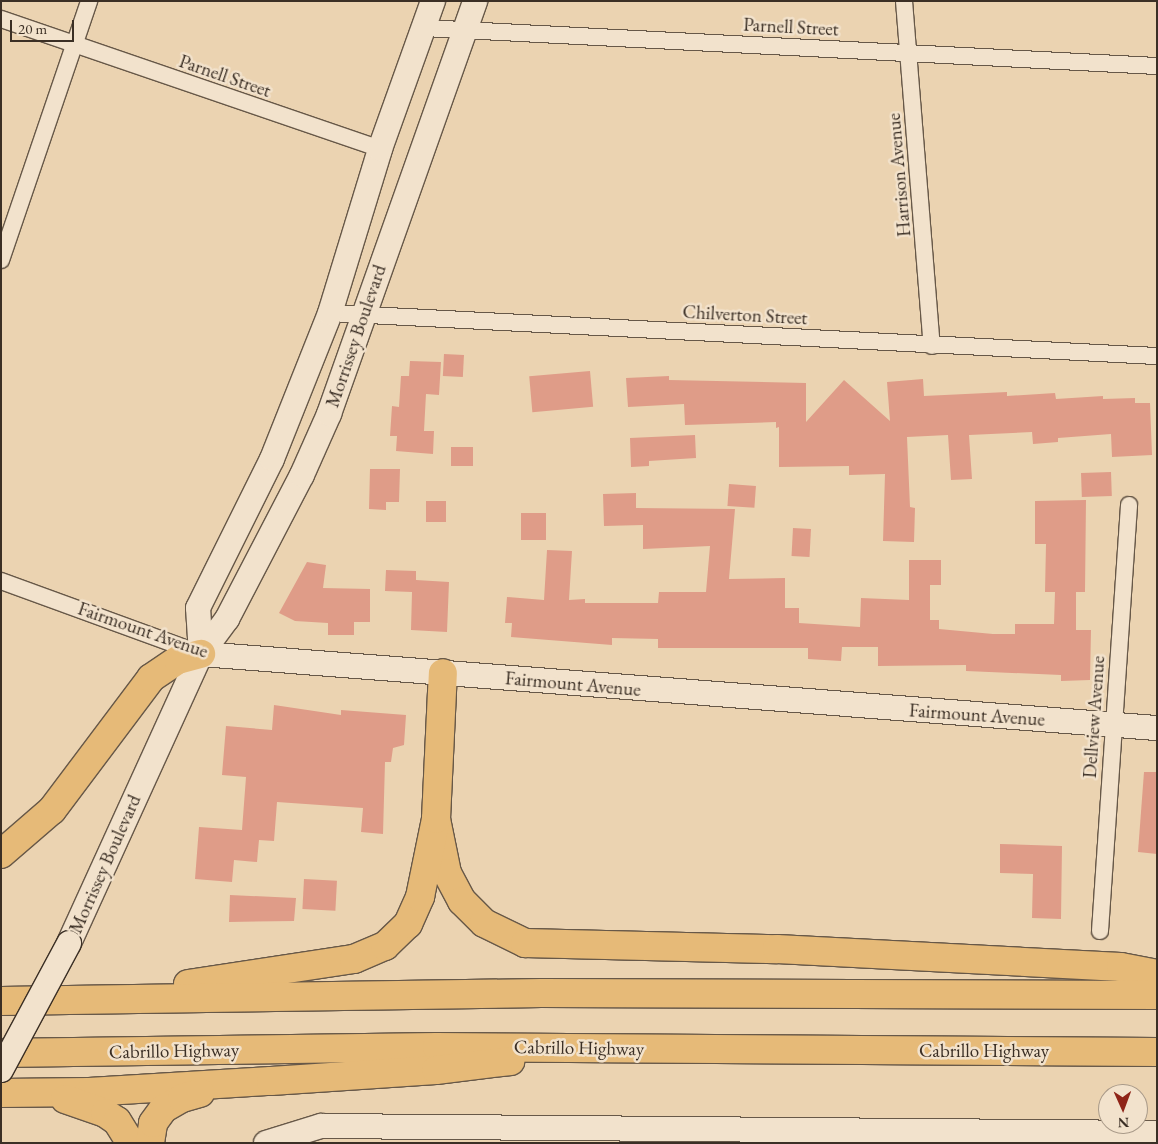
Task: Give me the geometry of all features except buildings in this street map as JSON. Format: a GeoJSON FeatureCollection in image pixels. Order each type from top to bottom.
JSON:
{"type":"FeatureCollection","features":[{"type":"Feature","properties":{"kind":"highway"},"geometry":{"type":"LineString","coordinates":[[1,854],[52,810],[150,678],[178,660],[201,654]]}},
{"type":"Feature","properties":{"kind":"highway"},"geometry":{"type":"LineString","coordinates":[[75,1000],[338,963],[371,954],[398,936],[415,910],[436,819],[443,673]]}},
{"type":"Feature","properties":{"kind":"highway"},"geometry":{"type":"LineString","coordinates":[[436,819],[447,873],[462,901],[491,928],[525,942],[805,950],[1122,967],[1157,974]]}},
{"type":"Feature","properties":{"kind":"highway"},"geometry":{"type":"LineString","coordinates":[[1,1001],[729,992],[1157,995]]}},
{"type":"Feature","properties":{"kind":"highway","name":"Cabrillo Highway"},"geometry":{"type":"LineString","coordinates":[[1,1053],[437,1047],[1157,1052]]}},
{"type":"Feature","properties":{"kind":"highway"},"geometry":{"type":"LineString","coordinates":[[1,1093],[36,1093],[271,1081],[436,1070],[598,1049]]}},
{"type":"Feature","properties":{"kind":"highway"},"geometry":{"type":"LineString","coordinates":[[150,1143],[153,1123],[172,1103],[207,1092],[271,1081]]}},
{"type":"Feature","properties":{"kind":"highway"},"geometry":{"type":"LineString","coordinates":[[36,1093],[105,1113],[117,1121],[132,1143]]}},
{"type":"Feature","properties":{"kind":"main road","name":"Morrissey Boulevard"},"geometry":{"type":"LineString","coordinates":[[201,654],[198,608],[272,459],[330,313],[380,150],[433,1]]}},
{"type":"Feature","properties":{"kind":"main road","name":"Morrissey Boulevard"},"geometry":{"type":"LineString","coordinates":[[1,1070],[69,943],[201,654],[227,619],[302,475],[329,414],[362,314],[475,1]]}},
{"type":"Feature","properties":{"kind":"main road","name":"Fairmount Avenue"},"geometry":{"type":"LineString","coordinates":[[201,654],[1157,728]]}},
{"type":"Feature","properties":{"kind":"main road"},"geometry":{"type":"LineString","coordinates":[[266,1143],[321,1126],[398,1135],[746,1128],[1157,1132]]}},
{"type":"Feature","properties":{"kind":"street"},"geometry":{"type":"LineString","coordinates":[[1,260],[89,1]]}},
{"type":"Feature","properties":{"kind":"street","name":"Harrison Avenue"},"geometry":{"type":"LineString","coordinates":[[904,1],[932,346]]}},
{"type":"Feature","properties":{"kind":"street","name":"Parnell Street"},"geometry":{"type":"LineString","coordinates":[[1,20],[380,150]]}},
{"type":"Feature","properties":{"kind":"street","name":"Parnell Street"},"geometry":{"type":"LineString","coordinates":[[424,28],[1157,66]]}},
{"type":"Feature","properties":{"kind":"street","name":"Chilverton Street"},"geometry":{"type":"LineString","coordinates":[[330,313],[932,346],[1157,356]]}},
{"type":"Feature","properties":{"kind":"street","name":"Dellview Avenue"},"geometry":{"type":"LineString","coordinates":[[1100,931],[1129,505]]}},
{"type":"Feature","properties":{"kind":"street","name":"Fairmount Avenue"},"geometry":{"type":"LineString","coordinates":[[1,581],[201,654]]}}]}
